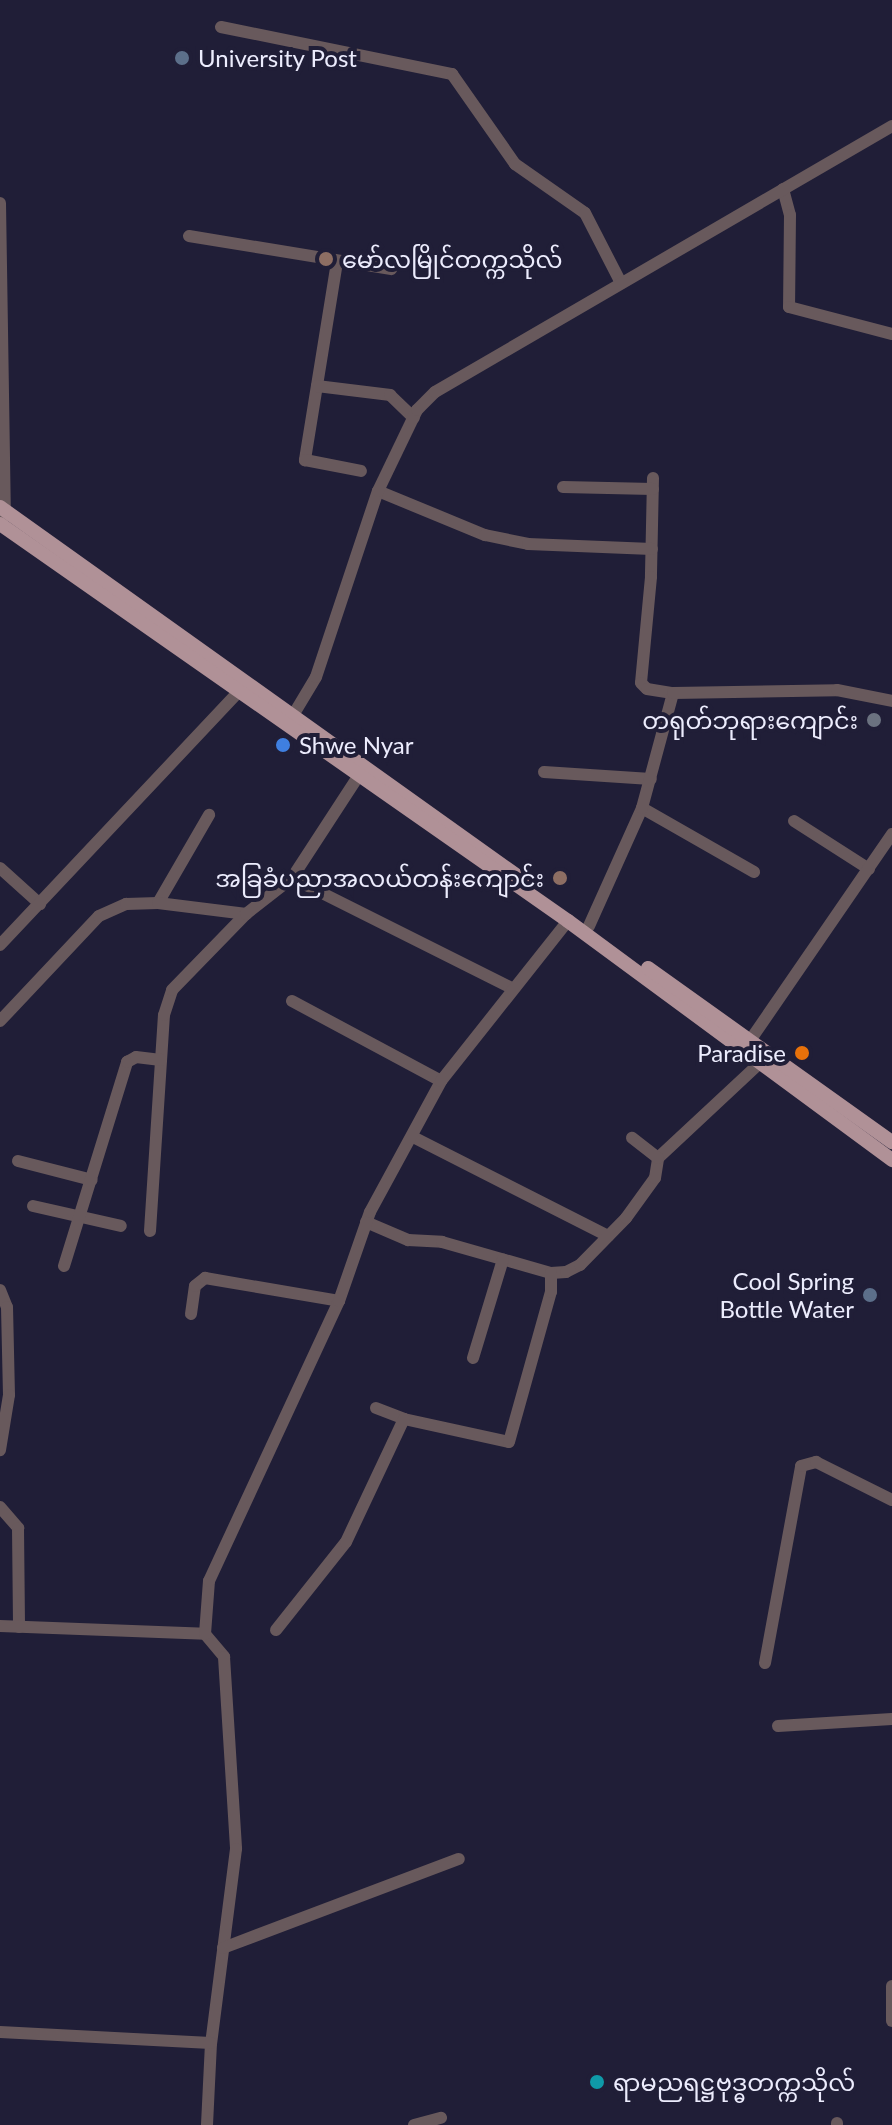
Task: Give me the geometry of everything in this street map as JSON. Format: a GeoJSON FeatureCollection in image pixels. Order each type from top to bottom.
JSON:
{"type":"FeatureCollection","features":[{"type":"Feature","properties":{"kind":"main road"},"geometry":{"type":"LineString","coordinates":[[2,517],[238,692],[290,722]]}},
{"type":"Feature","properties":{"kind":"main road"},"geometry":{"type":"LineString","coordinates":[[2,517],[568,921],[892,1142]]}},
{"type":"Feature","properties":{"kind":"main road"},"geometry":{"type":"LineString","coordinates":[[361,772],[589,926],[748,1044],[761,1062],[892,1160]]}},
{"type":"Feature","properties":{"kind":"street"},"geometry":{"type":"LineString","coordinates":[[221,27],[452,74],[515,164],[585,213],[621,283]]}},
{"type":"Feature","properties":{"kind":"street"},"geometry":{"type":"LineString","coordinates":[[290,722],[316,677],[378,491],[414,418],[435,392],[892,126]]}},
{"type":"Feature","properties":{"kind":"street"},"geometry":{"type":"LineString","coordinates":[[783,189],[790,215],[789,307],[892,334]]}},
{"type":"Feature","properties":{"kind":"street"},"geometry":{"type":"LineString","coordinates":[[0,203],[2,517]]}},
{"type":"Feature","properties":{"kind":"street"},"geometry":{"type":"LineString","coordinates":[[189,236],[391,269]]}},
{"type":"Feature","properties":{"kind":"street"},"geometry":{"type":"LineString","coordinates":[[337,262],[305,460],[361,471]]}},
{"type":"Feature","properties":{"kind":"street"},"geometry":{"type":"LineString","coordinates":[[317,386],[390,395],[414,418]]}},
{"type":"Feature","properties":{"kind":"street"},"geometry":{"type":"LineString","coordinates":[[563,487],[653,484],[652,549],[641,683],[647,689],[673,693],[837,690],[892,701]]}},
{"type":"Feature","properties":{"kind":"street"},"geometry":{"type":"LineString","coordinates":[[378,491],[485,535],[528,544],[652,549]]}},
{"type":"Feature","properties":{"kind":"street"},"geometry":{"type":"LineString","coordinates":[[0,945],[238,692]]}},
{"type":"Feature","properties":{"kind":"street"},"geometry":{"type":"LineString","coordinates":[[589,926],[642,808],[673,693]]}},
{"type":"Feature","properties":{"kind":"street"},"geometry":{"type":"LineString","coordinates":[[150,1231],[161,1060],[172,990],[246,914],[292,878],[361,772]]}},
{"type":"Feature","properties":{"kind":"street"},"geometry":{"type":"LineString","coordinates":[[544,772],[651,779]]}},
{"type":"Feature","properties":{"kind":"street"},"geometry":{"type":"LineString","coordinates":[[642,808],[754,872]]}},
{"type":"Feature","properties":{"kind":"street"},"geometry":{"type":"LineString","coordinates":[[158,903],[209,815]]}},
{"type":"Feature","properties":{"kind":"street"},"geometry":{"type":"LineString","coordinates":[[794,821],[869,869]]}},
{"type":"Feature","properties":{"kind":"street"},"geometry":{"type":"LineString","coordinates":[[748,1044],[892,834]]}},
{"type":"Feature","properties":{"kind":"street"},"geometry":{"type":"LineString","coordinates":[[0,868],[40,904]]}},
{"type":"Feature","properties":{"kind":"street"},"geometry":{"type":"LineString","coordinates":[[292,878],[512,988]]}},
{"type":"Feature","properties":{"kind":"street"},"geometry":{"type":"LineString","coordinates":[[0,1021],[99,916],[126,904],[158,903],[246,914]]}},
{"type":"Feature","properties":{"kind":"street"},"geometry":{"type":"LineString","coordinates":[[207,2125],[211,2043],[236,1849],[224,1657],[205,1634],[209,1581],[339,1301],[366,1222],[441,1081],[568,921]]}},
{"type":"Feature","properties":{"kind":"street"},"geometry":{"type":"LineString","coordinates":[[292,1001],[441,1081]]}},
{"type":"Feature","properties":{"kind":"street"},"geometry":{"type":"LineString","coordinates":[[64,1266],[82,1216],[127,1062],[136,1057],[161,1060]]}},
{"type":"Feature","properties":{"kind":"street"},"geometry":{"type":"LineString","coordinates":[[366,1222],[408,1240],[442,1242],[551,1273],[580,1265],[643,1200],[658,1158],[761,1062]]}},
{"type":"Feature","properties":{"kind":"street"},"geometry":{"type":"LineString","coordinates":[[413,1137],[608,1236]]}},
{"type":"Feature","properties":{"kind":"street"},"geometry":{"type":"LineString","coordinates":[[632,1138],[658,1158]]}},
{"type":"Feature","properties":{"kind":"street"},"geometry":{"type":"LineString","coordinates":[[18,1161],[92,1180]]}},
{"type":"Feature","properties":{"kind":"street"},"geometry":{"type":"LineString","coordinates":[[33,1206],[121,1226]]}},
{"type":"Feature","properties":{"kind":"street"},"geometry":{"type":"LineString","coordinates":[[473,1358],[503,1259]]}},
{"type":"Feature","properties":{"kind":"street"},"geometry":{"type":"LineString","coordinates":[[376,1408],[404,1419],[509,1442],[551,1292],[551,1273]]}},
{"type":"Feature","properties":{"kind":"street"},"geometry":{"type":"LineString","coordinates":[[191,1314],[195,1286],[205,1278],[339,1301]]}},
{"type":"Feature","properties":{"kind":"street"},"geometry":{"type":"LineString","coordinates":[[0,1290],[7,1307],[9,1395],[0,1450]]}},
{"type":"Feature","properties":{"kind":"street"},"geometry":{"type":"LineString","coordinates":[[276,1630],[346,1542],[404,1419]]}},
{"type":"Feature","properties":{"kind":"street"},"geometry":{"type":"LineString","coordinates":[[765,1663],[801,1466],[816,1462],[892,1500]]}},
{"type":"Feature","properties":{"kind":"street"},"geometry":{"type":"LineString","coordinates":[[0,1507],[18,1528],[19,1627]]}},
{"type":"Feature","properties":{"kind":"street"},"geometry":{"type":"LineString","coordinates":[[0,1626],[205,1634]]}},
{"type":"Feature","properties":{"kind":"street"},"geometry":{"type":"LineString","coordinates":[[778,1726],[892,1719]]}},
{"type":"Feature","properties":{"kind":"street"},"geometry":{"type":"LineString","coordinates":[[223,1948],[459,1859]]}},
{"type":"Feature","properties":{"kind":"street"},"geometry":{"type":"LineString","coordinates":[[892,1986],[892,2021]]}},
{"type":"Feature","properties":{"kind":"street"},"geometry":{"type":"LineString","coordinates":[[0,2032],[211,2043]]}},
{"type":"Feature","properties":{"kind":"street"},"geometry":{"type":"LineString","coordinates":[[414,2125],[441,2118]]}},
{"type":"Feature","properties":{"kind":"place","name":"University Post"},"geometry":{"type":"Point","coordinates":[182,58]}},
{"type":"Feature","properties":{"kind":"place","name":"မော်လမြိုင်တက္ကသိုလ်"},"geometry":{"type":"Point","coordinates":[326,259]}},
{"type":"Feature","properties":{"kind":"place","name":"တရုတ်ဘုရားကျောင်း"},"geometry":{"type":"Point","coordinates":[874,720]}},
{"type":"Feature","properties":{"kind":"place","name":"Shwe Nyar"},"geometry":{"type":"Point","coordinates":[283,745]}},
{"type":"Feature","properties":{"kind":"place","name":"အခြခံပညာအလယ်တန်းကျောင်း"},"geometry":{"type":"Point","coordinates":[560,878]}},
{"type":"Feature","properties":{"kind":"place","name":"Paradise"},"geometry":{"type":"Point","coordinates":[802,1053]}},
{"type":"Feature","properties":{"kind":"place","name":"Cool Spring Bottle Water"},"geometry":{"type":"Point","coordinates":[870,1295]}},
{"type":"Feature","properties":{"kind":"place","name":"ရာမညရဋ္ဌဗုဒ္ဓတက္ကသိုလ်"},"geometry":{"type":"Point","coordinates":[597,2082]}}]}
